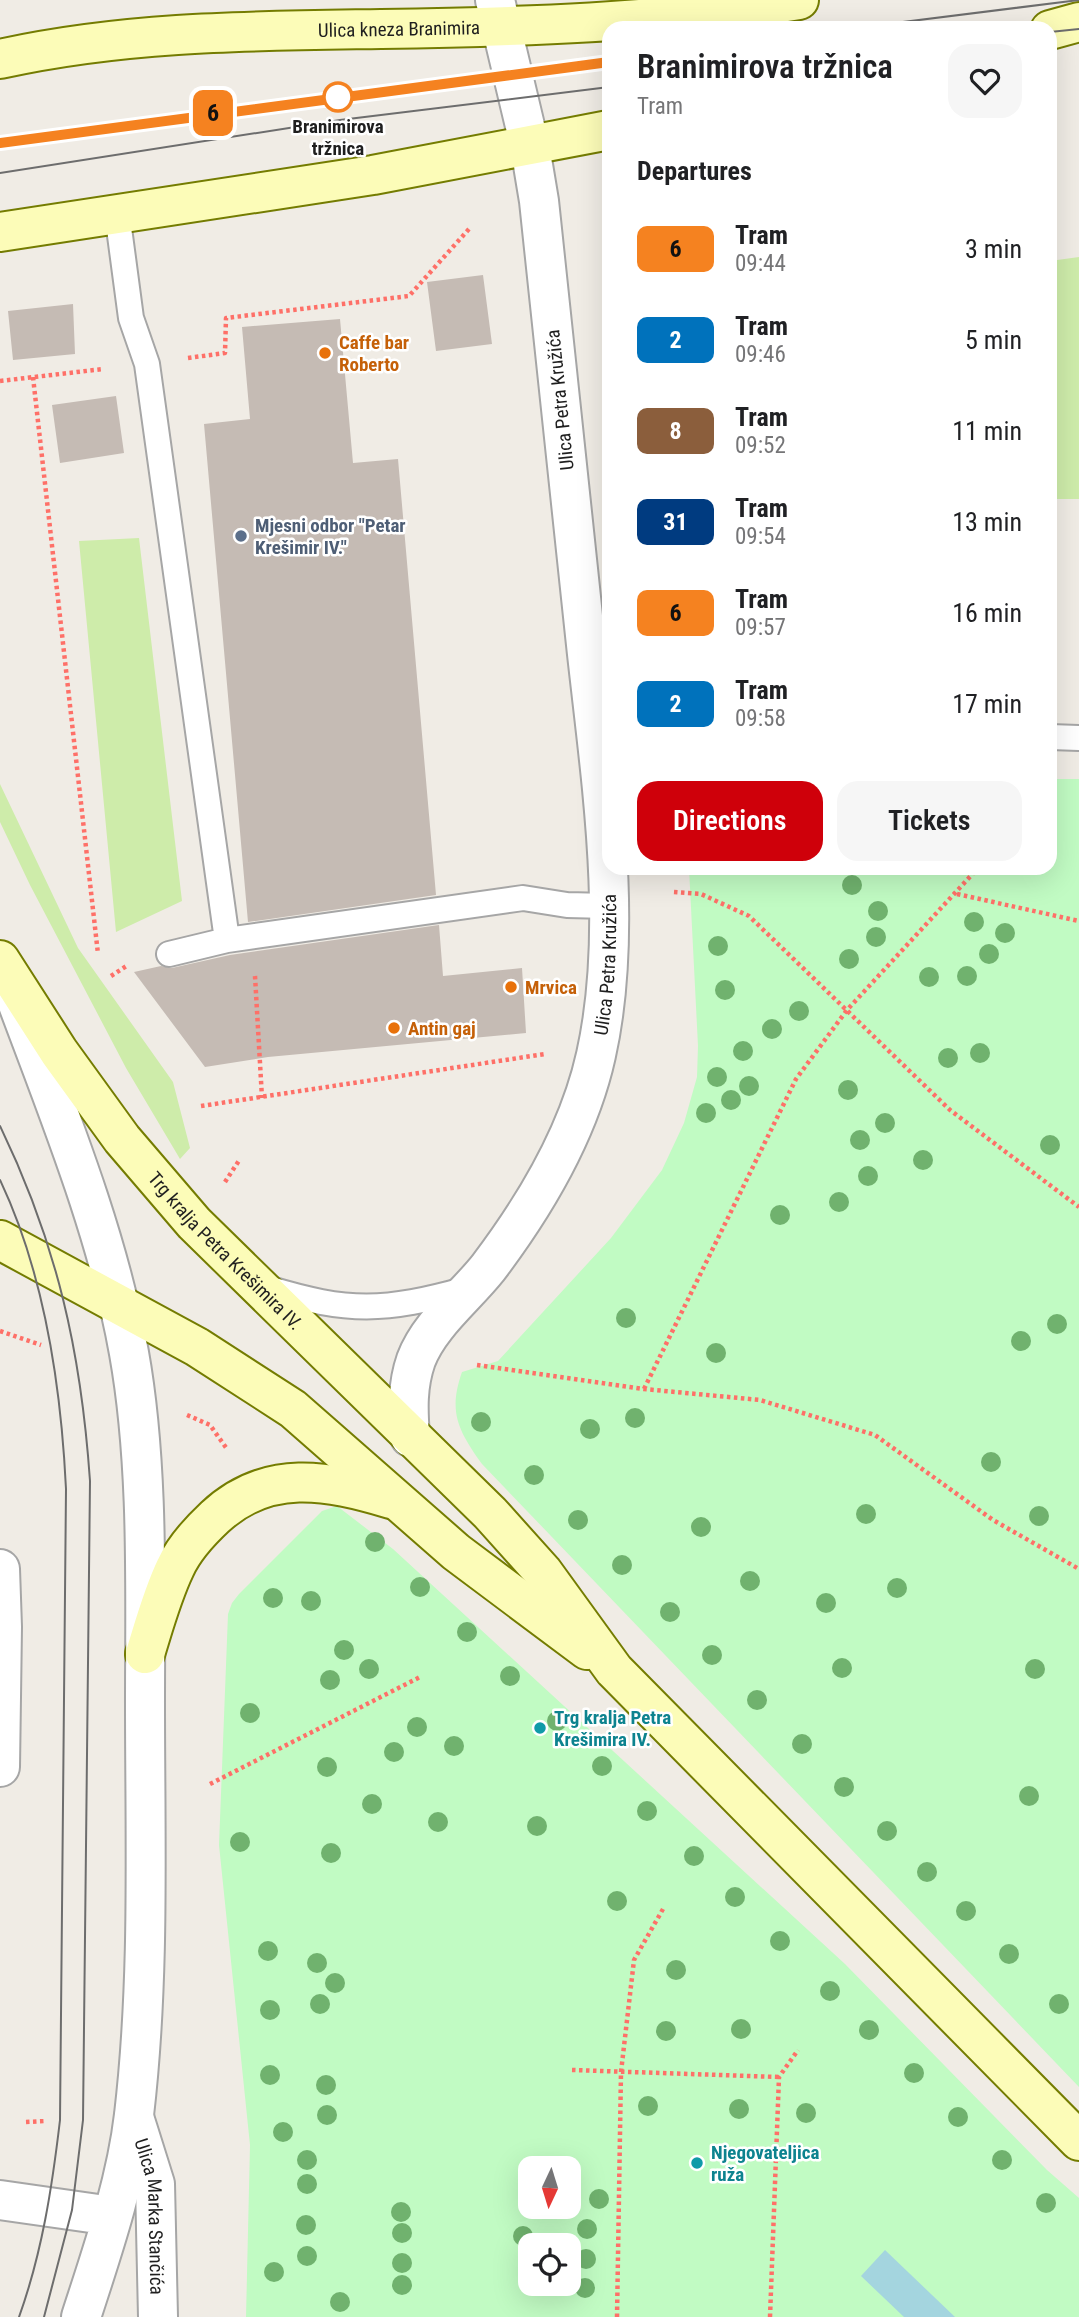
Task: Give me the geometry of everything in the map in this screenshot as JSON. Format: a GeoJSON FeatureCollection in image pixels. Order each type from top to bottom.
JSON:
{"type":"FeatureCollection","features":[{"type":"Feature","properties":{"kind":"main road","name":"Ulica kneza Branimira"},"geometry":{"type":"LineString","coordinates":[[0,59],[42,50],[189,32],[499,13],[660,18],[799,0]]}},
{"type":"Feature","properties":{"kind":"main road"},"geometry":{"type":"LineString","coordinates":[[1057,28],[1079,22]]}},
{"type":"Feature","properties":{"kind":"main road"},"geometry":{"type":"LineString","coordinates":[[0,232],[373,176],[602,132]]}},
{"type":"Feature","properties":{"kind":"main road","name":"Trg kralja Petra Krešimira IV."},"geometry":{"type":"LineString","coordinates":[[1,962],[59,1052],[122,1139],[194,1223],[489,1513],[543,1572],[614,1670]]}},
{"type":"Feature","properties":{"kind":"main road","name":"Trg kralja Petra Krešimira IV."},"geometry":{"type":"LineString","coordinates":[[0,1240],[118,1301],[217,1359],[292,1409],[456,1552],[614,1670],[1079,2141]]}},
{"type":"Feature","properties":{"kind":"main road"},"geometry":{"type":"LineString","coordinates":[[145,1654],[176,1566],[198,1532],[226,1507],[252,1490],[285,1483],[317,1482],[357,1489],[398,1501]]}},
{"type":"Feature","properties":{"kind":"street","name":"Ulica Petra Kružića"},"geometry":{"type":"LineString","coordinates":[[499,13],[530,147],[539,201],[602,727]]}},
{"type":"Feature","properties":{"kind":"street","name":"Ulica Petra Kružića"},"geometry":{"type":"LineString","coordinates":[[411,1437],[407,1406],[417,1356],[530,1208],[571,1132],[596,1058],[608,988],[607,875]]}},
{"type":"Feature","properties":{"kind":"street","name":"Trg kralja Petra Krešimira IV."},"geometry":{"type":"LineString","coordinates":[[1,962],[66,1133],[118,1301],[129,1351],[140,1438],[145,1654],[145,1969],[134,2117],[111,2216],[81,2317]]}},
{"type":"Feature","properties":{"kind":"street"},"geometry":{"type":"LineString","coordinates":[[0,1569],[0,1767]]}},
{"type":"Feature","properties":{"kind":"street","name":"Ulica Marka Stančića"},"geometry":{"type":"LineString","coordinates":[[134,2117],[155,2184],[158,2317]]}},
{"type":"Feature","properties":{"kind":"street"},"geometry":{"type":"LineString","coordinates":[[0,2200],[111,2216]]}},
{"type":"Feature","properties":{"kind":"lane"},"geometry":{"type":"LineString","coordinates":[[117,213],[131,318],[148,364],[239,939]]}},
{"type":"Feature","properties":{"kind":"lane"},"geometry":{"type":"LineString","coordinates":[[1057,737],[1079,738]]}},
{"type":"Feature","properties":{"kind":"lane"},"geometry":{"type":"LineString","coordinates":[[169,954],[239,939],[523,898],[567,905],[608,906]]}},
{"type":"Feature","properties":{"kind":"lane"},"geometry":{"type":"LineString","coordinates":[[258,1286],[330,1305],[369,1308],[415,1303],[471,1288]]}},
{"type":"Feature","properties":{"kind":"path"},"geometry":{"type":"LineString","coordinates":[[0,382],[225,353],[226,318],[409,296],[469,229]]}},
{"type":"Feature","properties":{"kind":"path"},"geometry":{"type":"LineString","coordinates":[[33,377],[98,954]]}},
{"type":"Feature","properties":{"kind":"path"},"geometry":{"type":"LineString","coordinates":[[645,1389],[796,1079],[847,1010],[972,875]]}},
{"type":"Feature","properties":{"kind":"path"},"geometry":{"type":"LineString","coordinates":[[674,892],[701,894],[749,916],[950,1110],[1079,1207]]}},
{"type":"Feature","properties":{"kind":"path"},"geometry":{"type":"LineString","coordinates":[[957,894],[1079,921]]}},
{"type":"Feature","properties":{"kind":"path"},"geometry":{"type":"LineString","coordinates":[[239,939],[260,1032],[262,1098]]}},
{"type":"Feature","properties":{"kind":"path"},"geometry":{"type":"LineString","coordinates":[[201,1106],[546,1054]]}},
{"type":"Feature","properties":{"kind":"path"},"geometry":{"type":"LineString","coordinates":[[221,1188],[240,1159]]}},
{"type":"Feature","properties":{"kind":"path"},"geometry":{"type":"LineString","coordinates":[[0,1331],[41,1345]]}},
{"type":"Feature","properties":{"kind":"path"},"geometry":{"type":"LineString","coordinates":[[477,1365],[645,1389],[760,1400],[875,1434],[993,1520],[1079,1569]]}},
{"type":"Feature","properties":{"kind":"path"},"geometry":{"type":"LineString","coordinates":[[177,1410],[210,1425],[233,1457]]}},
{"type":"Feature","properties":{"kind":"path"},"geometry":{"type":"LineString","coordinates":[[210,1784],[422,1676]]}},
{"type":"Feature","properties":{"kind":"path"},"geometry":{"type":"LineString","coordinates":[[617,2317],[621,2072],[634,1960],[663,1909]]}},
{"type":"Feature","properties":{"kind":"path"},"geometry":{"type":"LineString","coordinates":[[770,2317],[779,2077],[798,2050]]}},
{"type":"Feature","properties":{"kind":"path"},"geometry":{"type":"LineString","coordinates":[[572,2070],[779,2077]]}},
{"type":"Feature","properties":{"kind":"path"},"geometry":{"type":"LineString","coordinates":[[26,2122],[46,2121]]}},
{"type":"Feature","properties":{"kind":"green space"},"geometry":{"type":"Polygon","coordinates":[[[1079,257],[1079,499],[1057,499],[1057,260],[1079,257]]]}},
{"type":"Feature","properties":{"kind":"green space"},"geometry":{"type":"Polygon","coordinates":[[[139,538],[182,901],[116,932],[79,541],[139,538]]]}},
{"type":"Feature","properties":{"kind":"green space"},"geometry":{"type":"Polygon","coordinates":[[[1057,779],[1079,779],[1079,2087],[482,1464],[461,1430],[456,1398],[462,1372],[498,1361],[611,1238],[662,1170],[684,1123],[697,1077],[698,1046],[689,875],[1057,875],[1057,779]]]}},
{"type":"Feature","properties":{"kind":"green space"},"geometry":{"type":"Polygon","coordinates":[[[0,784],[78,948],[173,1082],[190,1148],[180,1159],[126,1068],[30,885],[0,822],[0,784]]]}},
{"type":"Feature","properties":{"kind":"green space"},"geometry":{"type":"Polygon","coordinates":[[[337,1506],[393,1549],[845,1964],[1047,2170],[1079,2198],[1079,2317],[246,2317],[250,2145],[219,1845],[228,1614],[239,1594],[322,1511],[337,1506]]]}},
{"type":"Feature","properties":{"kind":"water"},"geometry":{"type":"Polygon","coordinates":[[[885,2250],[955,2317],[904,2317],[861,2276],[885,2250]]]}},
{"type":"Feature","properties":{"kind":"building"},"geometry":{"type":"Polygon","coordinates":[[[483,275],[492,344],[436,351],[427,282],[483,275]]]}},
{"type":"Feature","properties":{"kind":"building"},"geometry":{"type":"Polygon","coordinates":[[[73,304],[75,354],[13,360],[8,311],[73,304]]]}},
{"type":"Feature","properties":{"kind":"building"},"geometry":{"type":"Polygon","coordinates":[[[340,319],[353,463],[398,459],[436,895],[248,922],[204,424],[250,419],[242,327],[340,319]]]}},
{"type":"Feature","properties":{"kind":"building"},"geometry":{"type":"Polygon","coordinates":[[[116,396],[124,453],[60,463],[52,405],[116,396]]]}},
{"type":"Feature","properties":{"kind":"building"},"geometry":{"type":"Polygon","coordinates":[[[439,925],[443,976],[522,968],[526,1033],[268,1057],[205,1067],[134,972],[161,966],[172,968],[230,955],[439,925]]]}},
{"type":"Feature","properties":{"kind":"tram line"},"geometry":{"type":"LineString","coordinates":[[911,21],[1079,0]]}},
{"type":"Feature","properties":{"kind":"tram line"},"geometry":{"type":"LineString","coordinates":[[1057,31],[1079,29]]}},
{"type":"Feature","properties":{"kind":"tram line"},"geometry":{"type":"LineString","coordinates":[[0,143],[602,63]]}},
{"type":"Feature","properties":{"kind":"tram line","name":"6"},"geometry":{"type":"LineString","coordinates":[[0,143],[237,109],[602,63]]}},
{"type":"Feature","properties":{"kind":"tram line"},"geometry":{"type":"LineString","coordinates":[[0,173],[340,120],[602,88]]}},
{"type":"Feature","properties":{"kind":"tram line"},"geometry":{"type":"LineString","coordinates":[[0,1126],[37,1213],[63,1299],[80,1387],[90,1481],[83,2120],[72,2210],[44,2317]]}},
{"type":"Feature","properties":{"kind":"tram line"},"geometry":{"type":"LineString","coordinates":[[0,1180],[29,1254],[48,1331],[60,1410],[66,1489],[60,2120],[45,2220],[19,2317]]}},
{"type":"Feature","properties":{"kind":"place","name":"Branimirova tržnica"},"geometry":{"type":"Point","coordinates":[338,97]}},
{"type":"Feature","properties":{"kind":"place","name":"Caffe bar Roberto"},"geometry":{"type":"Point","coordinates":[325,353]}},
{"type":"Feature","properties":{"kind":"place","name":"Mjesni odbor \"Petar Krešimir IV.\""},"geometry":{"type":"Point","coordinates":[241,536]}},
{"type":"Feature","properties":{"kind":"place","name":"Mrvica"},"geometry":{"type":"Point","coordinates":[511,987]}},
{"type":"Feature","properties":{"kind":"place","name":"Antin gaj"},"geometry":{"type":"Point","coordinates":[394,1028]}},
{"type":"Feature","properties":{"kind":"place","name":"Trg kralja Petra Krešimira IV."},"geometry":{"type":"Point","coordinates":[540,1728]}},
{"type":"Feature","properties":{"kind":"place","name":"Njegovateljica ruža"},"geometry":{"type":"Point","coordinates":[697,2163]}}]}
